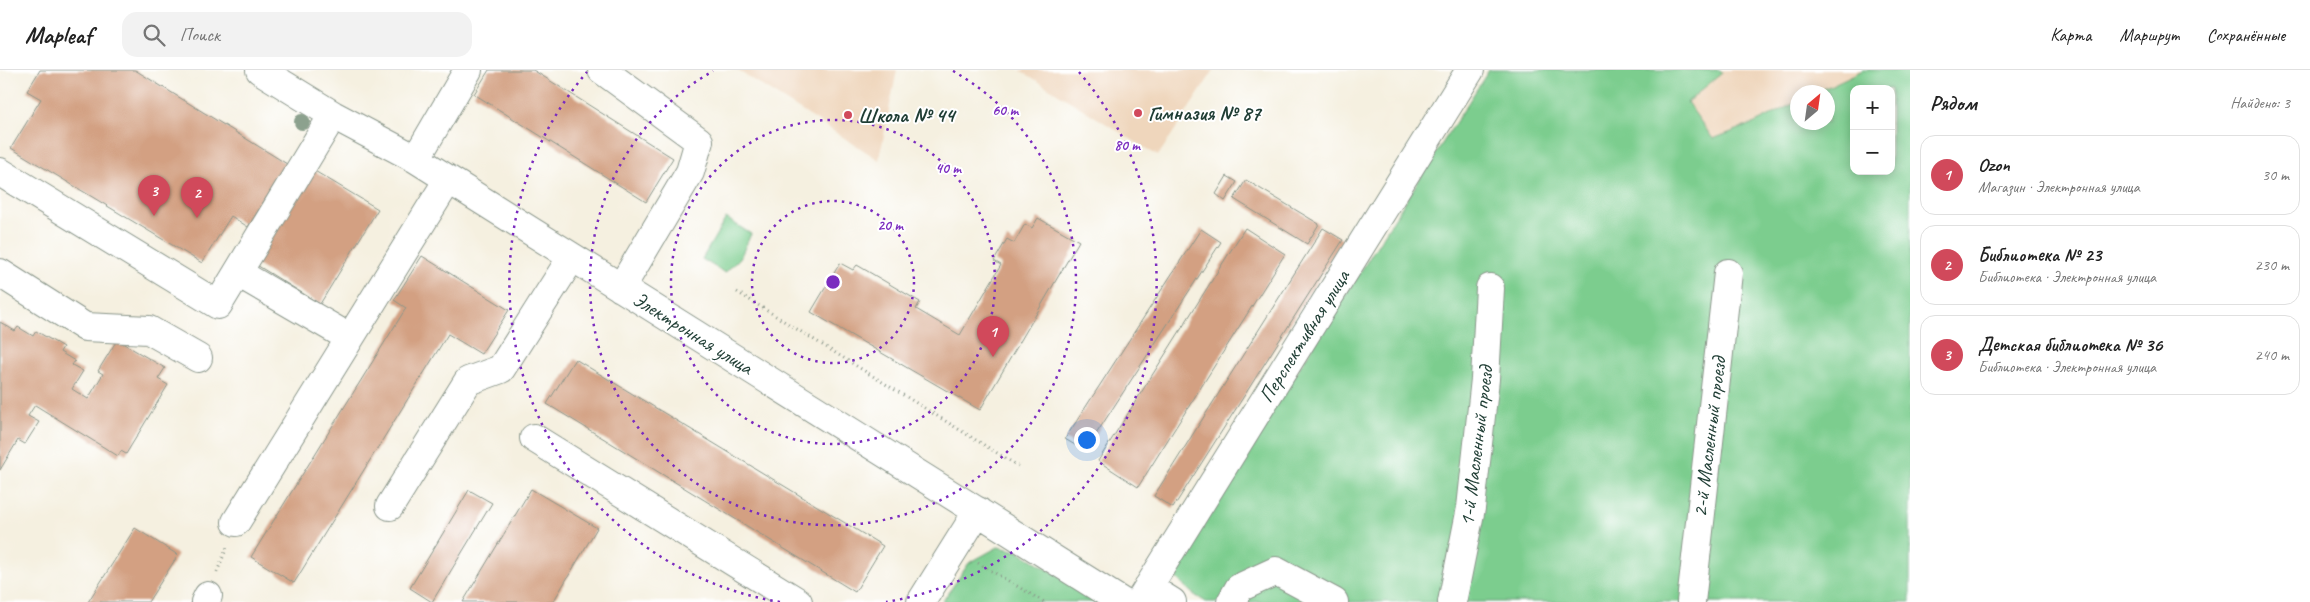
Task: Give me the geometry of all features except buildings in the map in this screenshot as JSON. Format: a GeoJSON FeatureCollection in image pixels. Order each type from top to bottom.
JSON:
{"type":"FeatureCollection","features":[{"type":"Feature","properties":{"kind":"street","name":"Электронная улица"},"geometry":{"type":"LineString","coordinates":[[260,70],[334,115],[416,159],[1122,602]]}},
{"type":"Feature","properties":{"kind":"street"},"geometry":{"type":"LineString","coordinates":[[416,159],[468,70]]}},
{"type":"Feature","properties":{"kind":"street"},"geometry":{"type":"LineString","coordinates":[[602,70],[699,141],[690,172],[621,288]]}},
{"type":"Feature","properties":{"kind":"street","name":"Перспективная улица"},"geometry":{"type":"LineString","coordinates":[[1143,594],[1470,70]]}},
{"type":"Feature","properties":{"kind":"street"},"geometry":{"type":"LineString","coordinates":[[0,172],[218,305],[334,115]]}},
{"type":"Feature","properties":{"kind":"street"},"geometry":{"type":"LineString","coordinates":[[236,522],[448,180]]}},
{"type":"Feature","properties":{"kind":"street"},"geometry":{"type":"LineString","coordinates":[[390,506],[468,381],[502,369],[572,257]]}},
{"type":"Feature","properties":{"kind":"street"},"geometry":{"type":"LineString","coordinates":[[0,273],[85,327],[148,330],[198,358]]}},
{"type":"Feature","properties":{"kind":"street"},"geometry":{"type":"LineString","coordinates":[[238,273],[350,338]]}},
{"type":"Feature","properties":{"kind":"street","name":"2-й Масленный проезд"},"geometry":{"type":"LineString","coordinates":[[1691,602],[1728,273]]}},
{"type":"Feature","properties":{"kind":"street","name":"1-й Масленный проезд"},"geometry":{"type":"LineString","coordinates":[[1452,602],[1471,508],[1485,379],[1490,288]]}},
{"type":"Feature","properties":{"kind":"street"},"geometry":{"type":"LineString","coordinates":[[534,438],[798,602]]}},
{"type":"Feature","properties":{"kind":"street"},"geometry":{"type":"LineString","coordinates":[[922,602],[978,511]]}},
{"type":"Feature","properties":{"kind":"street"},"geometry":{"type":"LineString","coordinates":[[1231,602],[1239,588],[1276,571],[1334,602]]}},
{"type":"Feature","properties":{"kind":"street"},"geometry":{"type":"LineString","coordinates":[[1143,594],[1172,602]]}},
{"type":"Feature","properties":{"kind":"path"},"geometry":{"type":"LineString","coordinates":[[737,292],[1018,466]]}},
{"type":"Feature","properties":{"kind":"path"},"geometry":{"type":"LineString","coordinates":[[206,599],[236,522]]}},
{"type":"Feature","properties":{"kind":"path"},"geometry":{"type":"LineString","coordinates":[[975,562],[1044,602]]}},
{"type":"Feature","properties":{"kind":"shaded area","name":"Школа № 44"},"geometry":{"type":"Polygon","coordinates":[[[737,70],[897,70],[879,160],[737,70]]]}},
{"type":"Feature","properties":{"kind":"shaded area","name":"Гимназия № 87"},"geometry":{"type":"Polygon","coordinates":[[[1020,70],[1214,70],[1158,156],[1020,70]]]}},
{"type":"Feature","properties":{"kind":"shaded area"},"geometry":{"type":"Polygon","coordinates":[[[1720,70],[1863,70],[1832,85],[1790,85],[1790,106],[1755,123],[1713,139],[1687,102],[1722,73],[1720,70]]]}},
{"type":"Feature","properties":{"kind":"green space"},"geometry":{"type":"Polygon","coordinates":[[[1489,70],[1720,70],[1722,73],[1687,102],[1713,139],[1755,123],[1790,106],[1790,130],[1835,130],[1835,85],[1832,85],[1863,70],[1910,70],[1910,602],[1206,602],[1193,594],[1175,577],[1180,555],[1489,70]]]}},
{"type":"Feature","properties":{"kind":"green space"},"geometry":{"type":"Polygon","coordinates":[[[726,218],[751,234],[740,258],[725,273],[702,259],[726,218]]]}},
{"type":"Feature","properties":{"kind":"green space"},"geometry":{"type":"Polygon","coordinates":[[[998,547],[1018,551],[1102,602],[942,602],[969,563],[998,547]]]}},
{"type":"Feature","properties":{"kind":"place","name":"Гимназия № 87"},"geometry":{"type":"Point","coordinates":[1138,113]}},
{"type":"Feature","properties":{"kind":"place","name":"Школа № 44"},"geometry":{"type":"Point","coordinates":[848,115]}},
{"type":"Feature","properties":{"kind":"place","name":"Детская библиотека № 36"},"geometry":{"type":"Point","coordinates":[154,216]}},
{"type":"Feature","properties":{"kind":"place","name":"Библиотека № 23"},"geometry":{"type":"Point","coordinates":[197,218]}},
{"type":"Feature","properties":{"kind":"place","name":"Ozon"},"geometry":{"type":"Point","coordinates":[993,357]}}]}
